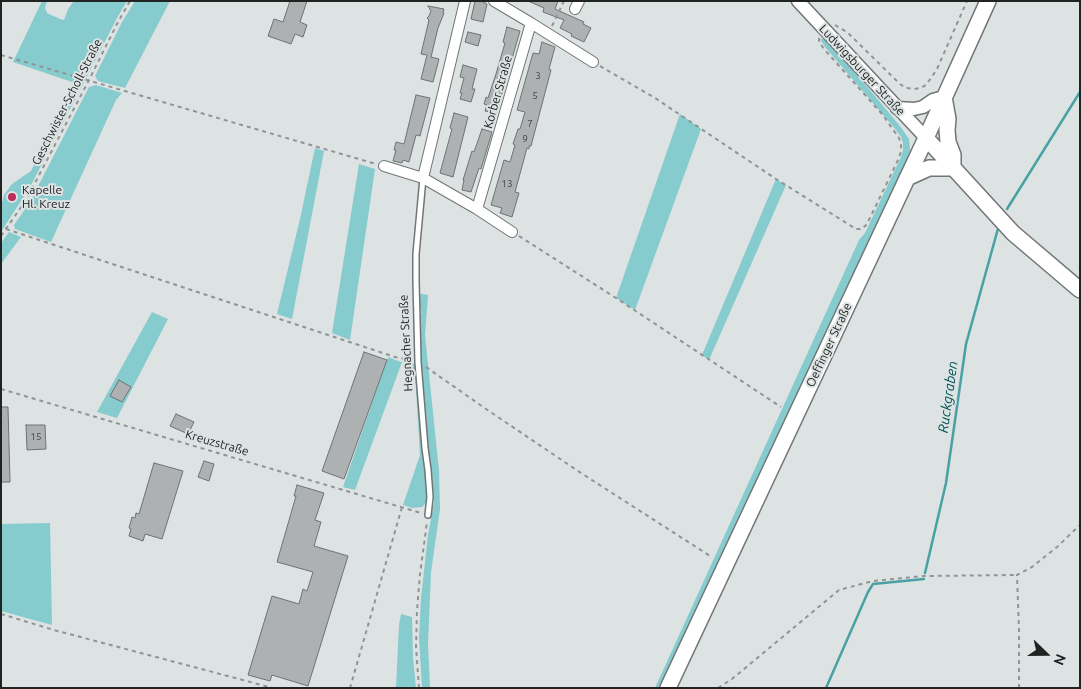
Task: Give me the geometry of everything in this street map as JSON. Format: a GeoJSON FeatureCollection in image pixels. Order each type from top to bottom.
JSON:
{"type":"FeatureCollection","features":[{"type":"Feature","properties":{"kind":"main road","name":"Oeffinger Straße"},"geometry":{"type":"LineString","coordinates":[[668,688],[926,138],[988,1]]}},
{"type":"Feature","properties":{"kind":"main road"},"geometry":{"type":"LineString","coordinates":[[944,97],[948,119],[948,142],[952,154],[953,168]]}},
{"type":"Feature","properties":{"kind":"main road"},"geometry":{"type":"LineString","coordinates":[[926,138],[1013,233],[1080,290]]}},
{"type":"Feature","properties":{"kind":"main road"},"geometry":{"type":"LineString","coordinates":[[907,178],[929,168],[953,168]]}},
{"type":"Feature","properties":{"kind":"street","name":"Hegnacher Straße"},"geometry":{"type":"LineString","coordinates":[[423,178],[465,1]]}},
{"type":"Feature","properties":{"kind":"street"},"geometry":{"type":"LineString","coordinates":[[494,1],[593,62]]}},
{"type":"Feature","properties":{"kind":"street","name":"Ludwigsburger Straße"},"geometry":{"type":"LineString","coordinates":[[798,1],[926,138]]}},
{"type":"Feature","properties":{"kind":"street","name":"Korber Straße"},"geometry":{"type":"LineString","coordinates":[[477,209],[531,23]]}},
{"type":"Feature","properties":{"kind":"street"},"geometry":{"type":"LineString","coordinates":[[897,108],[914,109],[944,97]]}},
{"type":"Feature","properties":{"kind":"street"},"geometry":{"type":"LineString","coordinates":[[384,166],[423,178],[477,209],[512,232]]}},
{"type":"Feature","properties":{"kind":"lane","name":"Hegnacher Straße"},"geometry":{"type":"LineString","coordinates":[[423,178],[416,254],[416,281],[418,362],[430,498],[428,515]]}},
{"type":"Feature","properties":{"kind":"path","name":"Geschwister-Scholl-Straße"},"geometry":{"type":"LineString","coordinates":[[1,236],[26,200],[130,1]]}},
{"type":"Feature","properties":{"kind":"path"},"geometry":{"type":"LineString","coordinates":[[548,34],[564,1]]}},
{"type":"Feature","properties":{"kind":"path"},"geometry":{"type":"LineString","coordinates":[[593,62],[656,98],[776,179],[856,229],[862,229],[867,224],[899,158],[901,144],[896,132],[882,114],[819,42],[818,35],[822,28],[834,24],[842,28],[900,84],[906,88],[921,88],[932,78],[937,69],[967,1]]}},
{"type":"Feature","properties":{"kind":"path"},"geometry":{"type":"LineString","coordinates":[[1,55],[384,166]]}},
{"type":"Feature","properties":{"kind":"path"},"geometry":{"type":"LineString","coordinates":[[6,229],[395,357],[418,362],[501,420],[710,556]]}},
{"type":"Feature","properties":{"kind":"path"},"geometry":{"type":"LineString","coordinates":[[512,232],[781,407]]}},
{"type":"Feature","properties":{"kind":"path","name":"Kreuzstraße"},"geometry":{"type":"LineString","coordinates":[[1,389],[428,515]]}},
{"type":"Feature","properties":{"kind":"path"},"geometry":{"type":"LineString","coordinates":[[350,688],[402,507]]}},
{"type":"Feature","properties":{"kind":"path"},"geometry":{"type":"LineString","coordinates":[[418,688],[416,611],[428,515]]}},
{"type":"Feature","properties":{"kind":"path"},"geometry":{"type":"LineString","coordinates":[[718,688],[732,679],[839,590],[873,581],[924,576],[1016,575],[1032,567],[1080,525]]}},
{"type":"Feature","properties":{"kind":"path"},"geometry":{"type":"LineString","coordinates":[[1016,575],[1019,630],[1019,688]]}},
{"type":"Feature","properties":{"kind":"path"},"geometry":{"type":"LineString","coordinates":[[1,614],[54,630],[273,688]]}},
{"type":"Feature","properties":{"kind":"shaded area"},"geometry":{"type":"Polygon","coordinates":[[[42,1],[47,1],[45,8],[47,13],[64,20],[68,9],[74,1],[127,1],[30,187],[1,232],[1,207],[4,195],[12,184],[31,171],[75,83],[13,62],[42,1]]]}},
{"type":"Feature","properties":{"kind":"shaded area"},"geometry":{"type":"Polygon","coordinates":[[[135,1],[170,1],[125,88],[98,81],[95,76],[122,22],[135,1]]]}},
{"type":"Feature","properties":{"kind":"shaded area"},"geometry":{"type":"Polygon","coordinates":[[[820,39],[827,39],[900,126],[909,139],[910,150],[906,165],[664,688],[655,688],[859,240],[865,233],[903,150],[901,137],[896,130],[820,39]]]}},
{"type":"Feature","properties":{"kind":"shaded area"},"geometry":{"type":"Polygon","coordinates":[[[96,85],[122,93],[116,100],[51,242],[15,229],[14,225],[30,202],[89,87],[96,85]]]}},
{"type":"Feature","properties":{"kind":"shaded area"},"geometry":{"type":"Polygon","coordinates":[[[680,114],[701,129],[635,310],[616,298],[680,114]]]}},
{"type":"Feature","properties":{"kind":"shaded area"},"geometry":{"type":"Polygon","coordinates":[[[315,148],[324,151],[292,319],[277,314],[315,148]]]}},
{"type":"Feature","properties":{"kind":"shaded area"},"geometry":{"type":"Polygon","coordinates":[[[359,164],[375,169],[350,340],[332,333],[359,164]]]}},
{"type":"Feature","properties":{"kind":"shaded area"},"geometry":{"type":"Polygon","coordinates":[[[776,179],[786,185],[709,360],[702,355],[776,179]]]}},
{"type":"Feature","properties":{"kind":"shaded area"},"geometry":{"type":"Polygon","coordinates":[[[9,232],[21,237],[1,264],[1,243],[9,232]]]}},
{"type":"Feature","properties":{"kind":"shaded area"},"geometry":{"type":"Polygon","coordinates":[[[417,293],[428,295],[425,335],[439,471],[440,509],[431,572],[428,644],[430,688],[422,688],[419,637],[428,535],[434,502],[432,473],[426,437],[420,347],[419,316],[422,312],[418,310],[417,293]]]}},
{"type":"Feature","properties":{"kind":"shaded area"},"geometry":{"type":"Polygon","coordinates":[[[152,312],[168,319],[117,418],[97,412],[152,312]]]}},
{"type":"Feature","properties":{"kind":"shaded area"},"geometry":{"type":"Polygon","coordinates":[[[388,357],[401,362],[404,361],[415,364],[417,371],[427,487],[427,499],[422,507],[412,508],[403,505],[420,455],[415,372],[412,367],[402,362],[355,490],[343,487],[388,357]]]}},
{"type":"Feature","properties":{"kind":"shaded area"},"geometry":{"type":"Polygon","coordinates":[[[50,523],[52,625],[1,611],[1,524],[50,523]]]}},
{"type":"Feature","properties":{"kind":"shaded area"},"geometry":{"type":"Polygon","coordinates":[[[401,614],[412,617],[416,688],[396,688],[401,614]]]}},
{"type":"Feature","properties":{"kind":"building"},"geometry":{"type":"Polygon","coordinates":[[[290,1],[307,1],[300,22],[307,25],[303,37],[295,34],[291,44],[268,36],[274,19],[283,22],[290,1]]]}},
{"type":"Feature","properties":{"kind":"building"},"geometry":{"type":"Polygon","coordinates":[[[475,1],[483,1],[487,4],[483,22],[471,19],[475,1]]]}},
{"type":"Feature","properties":{"kind":"building"},"geometry":{"type":"Polygon","coordinates":[[[528,1],[558,1],[555,9],[584,22],[583,24],[591,28],[584,42],[560,28],[564,20],[543,12],[544,8],[528,1]]]}},
{"type":"Feature","properties":{"kind":"building"},"geometry":{"type":"Polygon","coordinates":[[[428,6],[444,9],[431,57],[439,59],[433,82],[421,79],[427,55],[421,54],[429,20],[427,18],[431,11],[428,6]]]}},
{"type":"Feature","properties":{"kind":"building"},"geometry":{"type":"Polygon","coordinates":[[[507,27],[520,31],[496,114],[485,111],[487,105],[484,104],[496,74],[505,43],[503,42],[507,27]]]}},
{"type":"Feature","properties":{"kind":"building"},"geometry":{"type":"Polygon","coordinates":[[[468,32],[481,35],[478,46],[465,42],[468,32]]]}},
{"type":"Feature","properties":{"kind":"building"},"geometry":{"type":"Polygon","coordinates":[[[542,42],[555,47],[549,69],[551,70],[531,146],[529,146],[529,149],[527,148],[515,192],[519,193],[512,217],[500,213],[502,208],[491,205],[504,160],[510,162],[515,145],[513,144],[525,112],[517,110],[533,53],[539,54],[542,42]]]}},
{"type":"Feature","properties":{"kind":"building"},"geometry":{"type":"Polygon","coordinates":[[[463,65],[477,69],[472,89],[475,89],[471,102],[460,99],[464,78],[460,77],[463,65]]]}},
{"type":"Feature","properties":{"kind":"building"},"geometry":{"type":"Polygon","coordinates":[[[416,95],[430,98],[420,136],[416,135],[409,162],[403,160],[402,163],[393,161],[396,142],[404,144],[416,95]]]}},
{"type":"Feature","properties":{"kind":"building"},"geometry":{"type":"Polygon","coordinates":[[[454,113],[468,117],[453,177],[440,173],[452,129],[450,128],[454,113]]]}},
{"type":"Feature","properties":{"kind":"building"},"geometry":{"type":"Polygon","coordinates":[[[482,129],[492,132],[481,169],[479,168],[471,192],[462,190],[463,180],[472,151],[474,152],[482,129]]]}},
{"type":"Feature","properties":{"kind":"building"},"geometry":{"type":"Polygon","coordinates":[[[364,352],[387,360],[344,479],[322,471],[364,352]]]}},
{"type":"Feature","properties":{"kind":"building"},"geometry":{"type":"Polygon","coordinates":[[[119,380],[131,387],[122,402],[110,396],[119,380]]]}},
{"type":"Feature","properties":{"kind":"building"},"geometry":{"type":"Polygon","coordinates":[[[1,407],[8,407],[10,482],[1,482],[1,407]]]}},
{"type":"Feature","properties":{"kind":"building"},"geometry":{"type":"Polygon","coordinates":[[[176,414],[194,422],[188,434],[170,426],[176,414]]]}},
{"type":"Feature","properties":{"kind":"building"},"geometry":{"type":"Polygon","coordinates":[[[26,425],[45,425],[46,449],[27,450],[26,425]]]}},
{"type":"Feature","properties":{"kind":"building"},"geometry":{"type":"Polygon","coordinates":[[[204,461],[214,464],[209,481],[198,477],[204,461]]]}},
{"type":"Feature","properties":{"kind":"building"},"geometry":{"type":"Polygon","coordinates":[[[154,463],[183,471],[162,539],[145,534],[143,541],[129,536],[131,529],[129,528],[132,517],[135,518],[136,513],[139,514],[154,463]]]}},
{"type":"Feature","properties":{"kind":"building"},"geometry":{"type":"Polygon","coordinates":[[[297,485],[324,493],[315,520],[321,522],[314,546],[348,556],[308,686],[272,675],[270,681],[248,675],[272,596],[299,604],[303,589],[307,591],[313,572],[277,562],[296,496],[294,496],[297,485]]]}},
{"type":"Feature","properties":{"kind":"waterway","name":"Ruckgraben"},"geometry":{"type":"LineString","coordinates":[[1007,209],[1080,92]]}},
{"type":"Feature","properties":{"kind":"waterway","name":"Ruckgraben"},"geometry":{"type":"LineString","coordinates":[[925,573],[946,483],[966,344],[999,225]]}},
{"type":"Feature","properties":{"kind":"waterway","name":"Ruckgraben"},"geometry":{"type":"LineString","coordinates":[[826,688],[873,584],[924,579]]}},
{"type":"Feature","properties":{"kind":"place","name":"Kapelle Hl. Kreuz"},"geometry":{"type":"Point","coordinates":[12,197]}}]}
